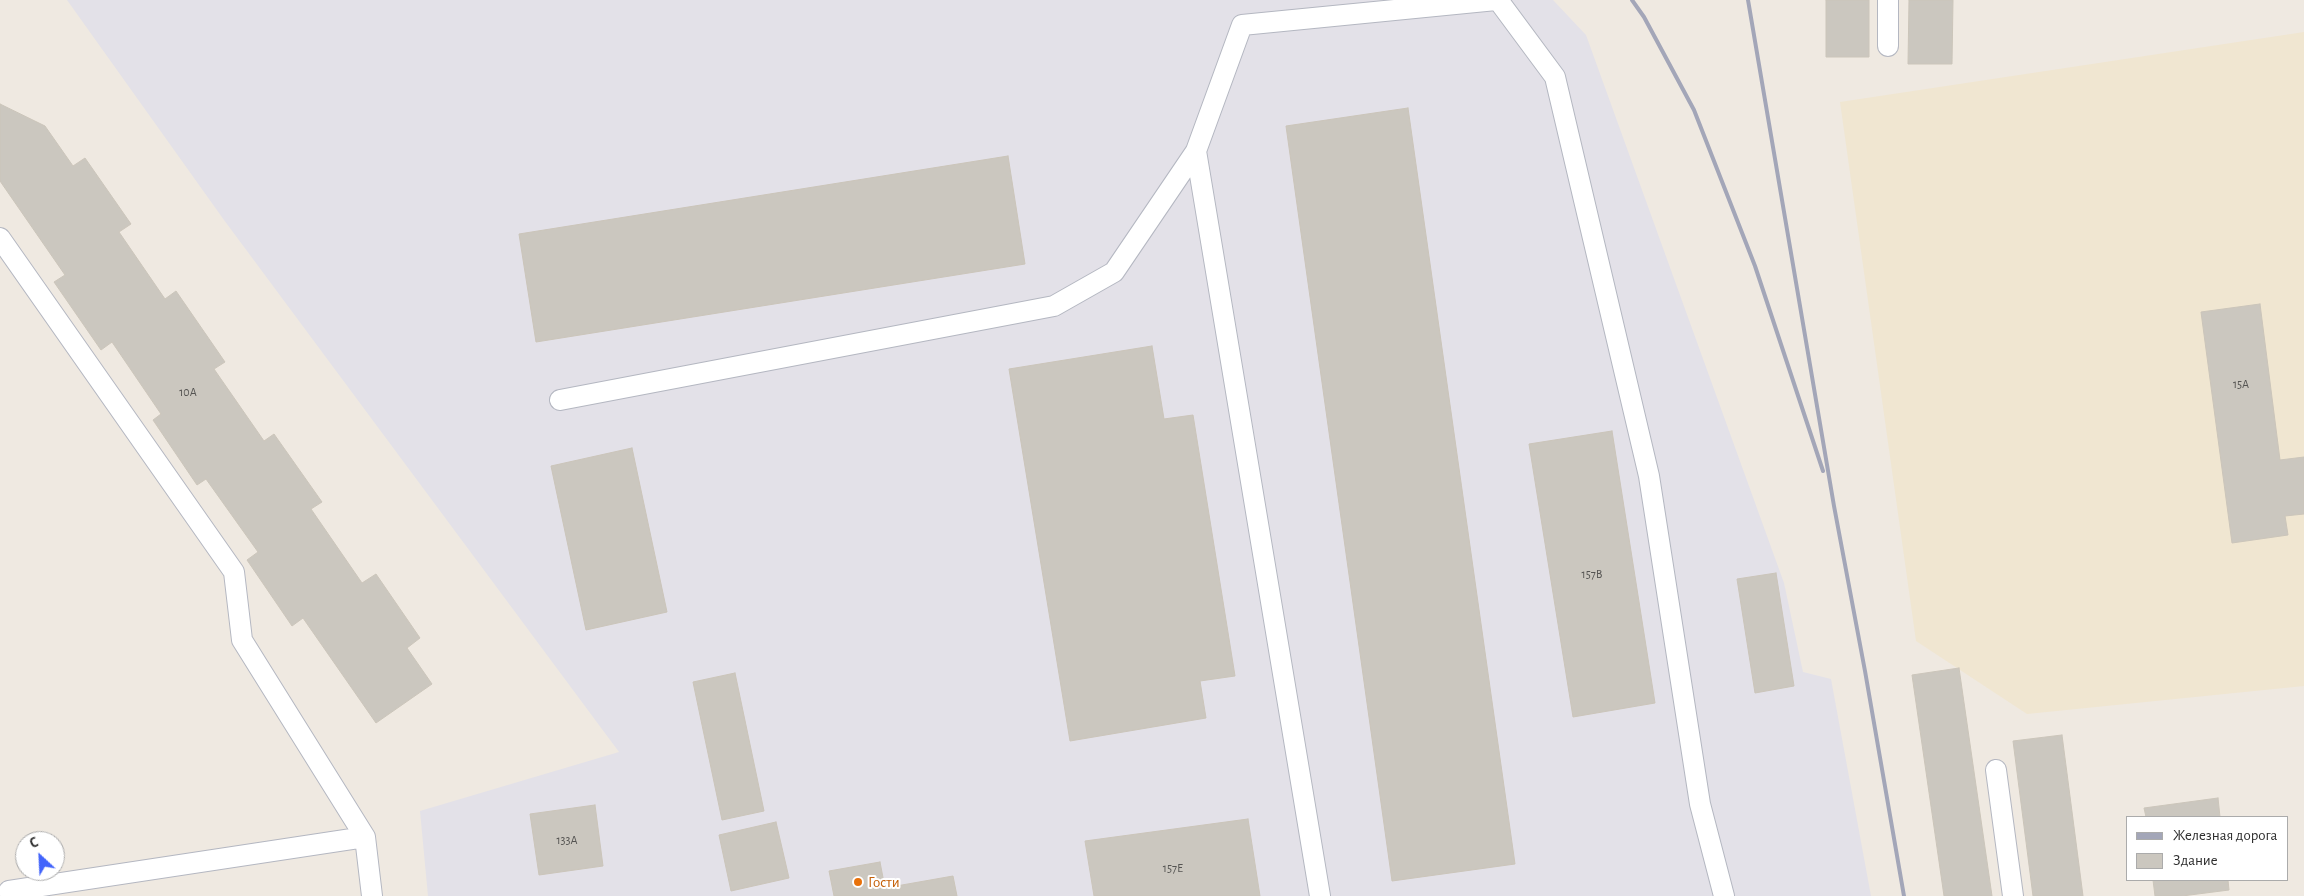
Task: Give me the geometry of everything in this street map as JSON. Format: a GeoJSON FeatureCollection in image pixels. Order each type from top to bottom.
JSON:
{"type":"FeatureCollection","features":[{"type":"Feature","properties":{"kind":"lane"},"geometry":{"type":"LineString","coordinates":[[560,400],[1054,306],[1114,272],[1196,151],[1242,25],[1497,0],[1555,77],[1648,476],[1700,804],[1724,896]]}},
{"type":"Feature","properties":{"kind":"lane"},"geometry":{"type":"LineString","coordinates":[[1888,0],[1888,46]]}},
{"type":"Feature","properties":{"kind":"lane"},"geometry":{"type":"LineString","coordinates":[[1196,151],[1320,896]]}},
{"type":"Feature","properties":{"kind":"lane"},"geometry":{"type":"LineString","coordinates":[[0,238],[234,572],[242,640],[364,837],[372,896]]}},
{"type":"Feature","properties":{"kind":"lane"},"geometry":{"type":"LineString","coordinates":[[1996,770],[2014,896]]}},
{"type":"Feature","properties":{"kind":"lane"},"geometry":{"type":"LineString","coordinates":[[9,891],[364,837]]}},
{"type":"Feature","properties":{"kind":"shaded area"},"geometry":{"type":"Polygon","coordinates":[[[67,0],[1553,0],[1586,35],[1784,583],[1803,672],[1831,679],[1871,896],[428,896],[420,811],[619,752],[224,220],[67,0]]]}},
{"type":"Feature","properties":{"kind":"shaded area"},"geometry":{"type":"Polygon","coordinates":[[[2304,32],[2304,686],[2027,714],[1916,641],[1840,102],[2304,32]]]}},
{"type":"Feature","properties":{"kind":"building"},"geometry":{"type":"Polygon","coordinates":[[[1826,0],[1869,0],[1869,57],[1826,57],[1826,0]]]}},
{"type":"Feature","properties":{"kind":"building"},"geometry":{"type":"Polygon","coordinates":[[[1909,0],[1953,0],[1952,64],[1908,64],[1909,0]]]}},
{"type":"Feature","properties":{"kind":"building"},"geometry":{"type":"Polygon","coordinates":[[[0,104],[45,126],[73,166],[85,158],[131,224],[119,232],[165,299],[176,291],[225,362],[214,369],[264,441],[274,434],[322,502],[311,509],[362,583],[376,574],[420,638],[407,648],[432,684],[376,723],[303,618],[292,626],[247,560],[258,552],[206,479],[197,485],[153,420],[161,414],[112,342],[101,350],[54,282],[65,275],[0,181],[0,104]]]}},
{"type":"Feature","properties":{"kind":"building"},"geometry":{"type":"Polygon","coordinates":[[[1408,108],[1515,864],[1392,881],[1286,126],[1408,108]]]}},
{"type":"Feature","properties":{"kind":"building"},"geometry":{"type":"Polygon","coordinates":[[[1008,156],[1025,264],[536,342],[519,234],[1008,156]]]}},
{"type":"Feature","properties":{"kind":"building"},"geometry":{"type":"Polygon","coordinates":[[[2260,304],[2280,460],[2304,457],[2304,514],[2285,516],[2288,535],[2232,543],[2201,312],[2260,304]]]}},
{"type":"Feature","properties":{"kind":"building"},"geometry":{"type":"Polygon","coordinates":[[[1152,346],[1164,419],[1193,415],[1235,676],[1200,681],[1206,718],[1070,741],[1009,369],[1152,346]]]}},
{"type":"Feature","properties":{"kind":"building"},"geometry":{"type":"Polygon","coordinates":[[[1612,431],[1655,703],[1573,717],[1529,444],[1612,431]]]}},
{"type":"Feature","properties":{"kind":"building"},"geometry":{"type":"Polygon","coordinates":[[[632,448],[667,612],[586,630],[551,466],[632,448]]]}},
{"type":"Feature","properties":{"kind":"building"},"geometry":{"type":"Polygon","coordinates":[[[1776,573],[1794,686],[1755,693],[1737,579],[1776,573]]]}},
{"type":"Feature","properties":{"kind":"building"},"geometry":{"type":"Polygon","coordinates":[[[1959,668],[1992,896],[1944,896],[1912,675],[1959,668]]]}},
{"type":"Feature","properties":{"kind":"building"},"geometry":{"type":"Polygon","coordinates":[[[735,673],[764,811],[722,820],[693,682],[735,673]]]}},
{"type":"Feature","properties":{"kind":"building"},"geometry":{"type":"Polygon","coordinates":[[[2062,735],[2083,896],[2033,896],[2013,741],[2062,735]]]}},
{"type":"Feature","properties":{"kind":"building"},"geometry":{"type":"Polygon","coordinates":[[[2218,798],[2220,816],[2146,816],[2144,808],[2218,798]]]}},
{"type":"Feature","properties":{"kind":"building"},"geometry":{"type":"Polygon","coordinates":[[[595,805],[603,866],[539,875],[530,814],[595,805]]]}},
{"type":"Feature","properties":{"kind":"building"},"geometry":{"type":"Polygon","coordinates":[[[1248,819],[1260,896],[1094,896],[1085,841],[1248,819]]]}},
{"type":"Feature","properties":{"kind":"building"},"geometry":{"type":"Polygon","coordinates":[[[776,822],[789,878],[731,891],[719,835],[776,822]]]}},
{"type":"Feature","properties":{"kind":"building","name":"Гости"},"geometry":{"type":"Polygon","coordinates":[[[880,862],[885,888],[953,876],[957,896],[834,896],[829,871],[880,862]]]}},
{"type":"Feature","properties":{"kind":"building"},"geometry":{"type":"Polygon","coordinates":[[[2153,881],[2228,881],[2229,890],[2182,896],[2155,896],[2153,881]]]}},
{"type":"Feature","properties":{"kind":"railway"},"geometry":{"type":"LineString","coordinates":[[1632,0],[1644,17],[1694,110],[1755,266],[1823,471]]}},
{"type":"Feature","properties":{"kind":"railway"},"geometry":{"type":"LineString","coordinates":[[1748,0],[1834,506],[1904,896]]}},
{"type":"Feature","properties":{"kind":"place","name":"Гости"},"geometry":{"type":"Point","coordinates":[858,882]}}]}
